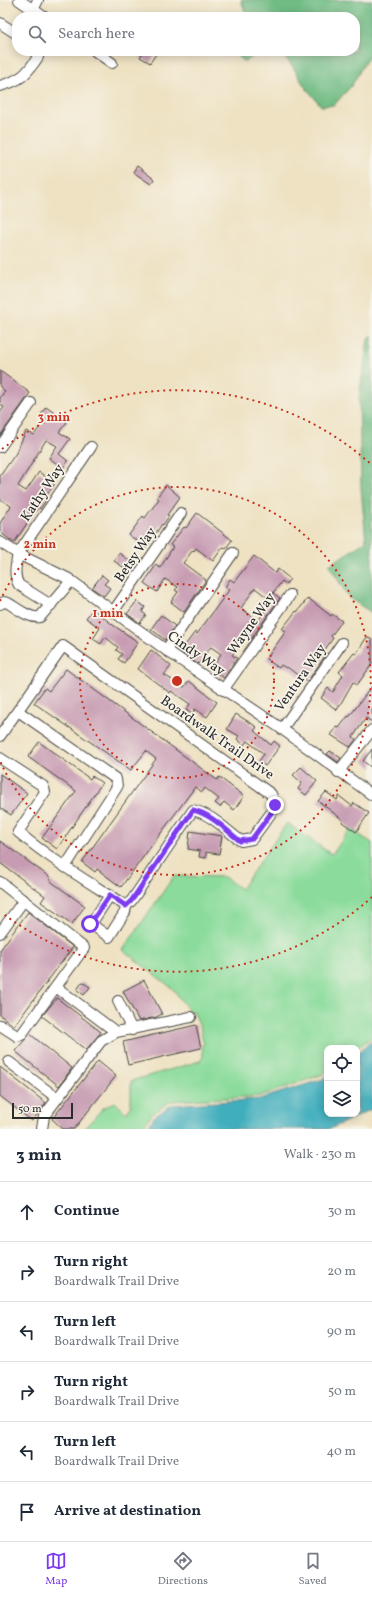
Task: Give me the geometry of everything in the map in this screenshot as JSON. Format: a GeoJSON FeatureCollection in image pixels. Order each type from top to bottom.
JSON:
{"type":"FeatureCollection","features":[{"type":"Feature","properties":{"kind":"street"},"geometry":{"type":"LineString","coordinates":[[19,0],[36,12]]}},
{"type":"Feature","properties":{"kind":"street"},"geometry":{"type":"LineString","coordinates":[[33,10],[38,0]]}},
{"type":"Feature","properties":{"kind":"street"},"geometry":{"type":"LineString","coordinates":[[0,23],[12,31]]}},
{"type":"Feature","properties":{"kind":"street"},"geometry":{"type":"LineString","coordinates":[[0,86],[17,81],[30,70],[38,56]]}},
{"type":"Feature","properties":{"kind":"street"},"geometry":{"type":"LineString","coordinates":[[102,56],[112,63]]}},
{"type":"Feature","properties":{"kind":"street"},"geometry":{"type":"LineString","coordinates":[[0,447],[31,403]]}},
{"type":"Feature","properties":{"kind":"street","name":"Kathy Way"},"geometry":{"type":"LineString","coordinates":[[18,554],[91,447]]}},
{"type":"Feature","properties":{"kind":"street","name":"Betsy Way"},"geometry":{"type":"LineString","coordinates":[[113,612],[181,513]]}},
{"type":"Feature","properties":{"kind":"street","name":"Cindy Way"},"geometry":{"type":"LineString","coordinates":[[0,542],[18,554],[71,581],[223,690],[282,729],[338,772],[372,795]]}},
{"type":"Feature","properties":{"kind":"street"},"geometry":{"type":"LineString","coordinates":[[166,650],[233,553]]}},
{"type":"Feature","properties":{"kind":"street"},"geometry":{"type":"LineString","coordinates":[[18,554],[16,568],[18,585],[51,605]]}},
{"type":"Feature","properties":{"kind":"street"},"geometry":{"type":"LineString","coordinates":[[0,604],[4,602],[8,603],[36,618],[40,617],[71,581]]}},
{"type":"Feature","properties":{"kind":"street","name":"Wayne Way"},"geometry":{"type":"LineString","coordinates":[[223,690],[290,595]]}},
{"type":"Feature","properties":{"kind":"street","name":"Ventura Way"},"geometry":{"type":"LineString","coordinates":[[282,729],[342,643]]}},
{"type":"Feature","properties":{"kind":"street","name":"Boardwalk Trail Drive"},"geometry":{"type":"LineString","coordinates":[[0,736],[63,646],[271,794],[275,805],[274,809],[252,839],[246,841],[240,841],[214,819],[193,810],[132,900],[126,906]]}},
{"type":"Feature","properties":{"kind":"street"},"geometry":{"type":"LineString","coordinates":[[18,711],[116,779],[117,787],[65,867]]}},
{"type":"Feature","properties":{"kind":"street"},"geometry":{"type":"LineString","coordinates":[[338,772],[372,730]]}},
{"type":"Feature","properties":{"kind":"street"},"geometry":{"type":"LineString","coordinates":[[0,758],[43,786],[45,792],[18,832],[65,867],[110,895],[126,906],[125,912],[109,937],[90,924],[110,895]]}},
{"type":"Feature","properties":{"kind":"street"},"geometry":{"type":"LineString","coordinates":[[0,882],[24,900],[40,915],[84,948],[21,1035],[17,1036],[0,1025]]}},
{"type":"Feature","properties":{"kind":"street"},"geometry":{"type":"LineString","coordinates":[[0,933],[24,900]]}},
{"type":"Feature","properties":{"kind":"street"},"geometry":{"type":"LineString","coordinates":[[56,987],[116,1032]]}},
{"type":"Feature","properties":{"kind":"street"},"geometry":{"type":"LineString","coordinates":[[118,1001],[132,1030]]}},
{"type":"Feature","properties":{"kind":"street"},"geometry":{"type":"LineString","coordinates":[[42,1129],[44,1116],[100,1041],[116,1032],[191,1017]]}},
{"type":"Feature","properties":{"kind":"street"},"geometry":{"type":"LineString","coordinates":[[9,1062],[57,1098]]}},
{"type":"Feature","properties":{"kind":"green space"},"geometry":{"type":"Polygon","coordinates":[[[241,0],[372,0],[372,50],[352,85],[334,105],[321,106],[303,84],[287,59],[282,56],[360,56],[360,12],[245,12],[241,0]]]}},
{"type":"Feature","properties":{"kind":"green space"},"geometry":{"type":"Polygon","coordinates":[[[239,56],[254,56],[245,62],[239,56]]]}},
{"type":"Feature","properties":{"kind":"green space"},"geometry":{"type":"Polygon","coordinates":[[[372,335],[372,613],[349,598],[329,565],[366,541],[361,489],[359,397],[368,339],[372,335]]]}},
{"type":"Feature","properties":{"kind":"green space"},"geometry":{"type":"Polygon","coordinates":[[[287,823],[331,854],[350,829],[372,843],[372,1037],[360,1046],[324,1045],[324,1073],[260,1096],[171,1101],[152,1114],[142,1129],[84,1129],[103,1108],[115,1102],[126,1113],[131,1105],[131,1081],[200,1061],[203,1057],[202,1045],[204,1044],[200,1026],[194,1011],[190,1012],[173,989],[123,950],[174,876],[224,877],[241,889],[287,823]]]}},
{"type":"Feature","properties":{"kind":"water"},"geometry":{"type":"Polygon","coordinates":[[[372,1041],[372,1109],[360,1115],[360,1081],[360,1051],[372,1041]]]}},
{"type":"Feature","properties":{"kind":"water"},"geometry":{"type":"Polygon","coordinates":[[[324,1078],[324,1117],[355,1117],[330,1129],[147,1129],[154,1117],[171,1105],[260,1099],[324,1078]]]}},
{"type":"Feature","properties":{"kind":"building"},"geometry":{"type":"Polygon","coordinates":[[[141,56],[155,56],[150,63],[141,56]]]}},
{"type":"Feature","properties":{"kind":"building"},"geometry":{"type":"Polygon","coordinates":[[[137,166],[154,179],[151,184],[133,172],[137,166]]]}},
{"type":"Feature","properties":{"kind":"building"},"geometry":{"type":"Polygon","coordinates":[[[0,371],[30,393],[0,436],[0,413],[4,407],[0,404],[0,398],[5,391],[0,387],[0,371]]]}},
{"type":"Feature","properties":{"kind":"building"},"geometry":{"type":"Polygon","coordinates":[[[46,407],[67,422],[59,432],[70,439],[59,454],[68,461],[63,468],[49,458],[57,446],[46,440],[18,486],[26,491],[39,472],[55,483],[44,499],[46,500],[40,509],[38,507],[14,543],[0,532],[0,523],[11,506],[0,499],[0,476],[16,453],[26,431],[34,435],[45,420],[40,416],[46,407]]]}},
{"type":"Feature","properties":{"kind":"building"},"geometry":{"type":"Polygon","coordinates":[[[166,485],[180,497],[167,515],[169,516],[163,525],[162,524],[146,548],[129,535],[143,516],[145,518],[159,499],[157,497],[166,485]]]}},
{"type":"Feature","properties":{"kind":"building"},"geometry":{"type":"Polygon","coordinates":[[[197,513],[232,540],[226,548],[223,547],[213,561],[196,548],[183,563],[206,580],[184,612],[171,602],[178,592],[175,590],[178,587],[165,579],[157,592],[144,583],[156,565],[160,568],[173,547],[170,545],[184,527],[186,528],[197,513]]]}},
{"type":"Feature","properties":{"kind":"building"},"geometry":{"type":"Polygon","coordinates":[[[119,553],[134,564],[129,571],[114,561],[119,553]]]}},
{"type":"Feature","properties":{"kind":"building"},"geometry":{"type":"Polygon","coordinates":[[[254,556],[275,573],[278,569],[290,579],[286,584],[282,581],[273,593],[280,598],[251,639],[246,636],[232,655],[237,658],[224,678],[211,669],[221,654],[211,647],[198,664],[180,652],[195,632],[197,634],[229,590],[225,587],[230,579],[234,582],[254,556]],[[255,588],[241,608],[258,621],[272,601],[255,588]]]}},
{"type":"Feature","properties":{"kind":"building"},"geometry":{"type":"Polygon","coordinates":[[[102,575],[108,580],[104,584],[110,588],[104,596],[92,588],[102,575]]]}},
{"type":"Feature","properties":{"kind":"building"},"geometry":{"type":"Polygon","coordinates":[[[308,598],[331,616],[332,614],[342,621],[331,636],[333,638],[324,651],[327,653],[307,682],[287,667],[286,668],[281,665],[279,668],[266,659],[286,631],[282,629],[308,598]]]}},
{"type":"Feature","properties":{"kind":"building"},"geometry":{"type":"Polygon","coordinates":[[[137,601],[145,607],[142,612],[146,615],[140,623],[127,614],[137,601]]]}},
{"type":"Feature","properties":{"kind":"building"},"geometry":{"type":"Polygon","coordinates":[[[93,609],[138,642],[124,663],[118,659],[122,654],[116,650],[118,647],[105,637],[101,644],[93,639],[100,628],[86,618],[93,609]]]}},
{"type":"Feature","properties":{"kind":"building"},"geometry":{"type":"Polygon","coordinates":[[[161,615],[175,626],[165,640],[151,629],[161,615]]]}},
{"type":"Feature","properties":{"kind":"building"},"geometry":{"type":"Polygon","coordinates":[[[367,637],[372,640],[372,664],[357,685],[353,682],[337,710],[321,698],[328,688],[333,692],[343,675],[339,672],[354,653],[356,654],[367,637]]]}},
{"type":"Feature","properties":{"kind":"building"},"geometry":{"type":"Polygon","coordinates":[[[151,650],[171,666],[164,675],[184,687],[189,681],[217,702],[207,717],[195,709],[192,714],[186,710],[190,704],[171,691],[170,693],[138,669],[151,650]]]}},
{"type":"Feature","properties":{"kind":"building"},"geometry":{"type":"Polygon","coordinates":[[[66,669],[217,780],[219,777],[244,796],[234,810],[224,802],[220,807],[215,803],[219,799],[205,788],[202,792],[195,787],[121,887],[97,869],[95,872],[82,862],[156,759],[146,751],[131,770],[34,703],[45,688],[49,691],[66,669]]]}},
{"type":"Feature","properties":{"kind":"building"},"geometry":{"type":"Polygon","coordinates":[[[372,686],[372,722],[366,718],[353,737],[356,739],[350,747],[331,735],[337,727],[339,728],[348,716],[349,717],[372,686]]]}},
{"type":"Feature","properties":{"kind":"building"},"geometry":{"type":"Polygon","coordinates":[[[236,714],[257,727],[254,731],[271,745],[274,741],[280,746],[265,766],[259,761],[264,754],[247,741],[244,745],[237,739],[239,736],[227,729],[236,714]]]}},
{"type":"Feature","properties":{"kind":"building"},"geometry":{"type":"Polygon","coordinates":[[[39,742],[90,779],[92,776],[102,783],[57,849],[42,838],[76,791],[28,757],[39,742]]]}},
{"type":"Feature","properties":{"kind":"building"},"geometry":{"type":"Polygon","coordinates":[[[372,749],[372,768],[363,761],[372,749]]]}},
{"type":"Feature","properties":{"kind":"building"},"geometry":{"type":"Polygon","coordinates":[[[330,751],[341,758],[338,762],[327,754],[330,751]]]}},
{"type":"Feature","properties":{"kind":"building"},"geometry":{"type":"Polygon","coordinates":[[[301,767],[317,781],[306,795],[298,789],[302,783],[293,775],[301,767]]]}},
{"type":"Feature","properties":{"kind":"building"},"geometry":{"type":"Polygon","coordinates":[[[0,774],[27,793],[11,815],[0,808],[0,774]]]}},
{"type":"Feature","properties":{"kind":"building"},"geometry":{"type":"Polygon","coordinates":[[[326,792],[337,800],[339,796],[352,806],[354,803],[369,813],[356,832],[318,801],[326,792]]]}},
{"type":"Feature","properties":{"kind":"building"},"geometry":{"type":"Polygon","coordinates":[[[190,831],[222,836],[219,854],[206,852],[206,858],[199,857],[200,851],[188,849],[190,831]]]}},
{"type":"Feature","properties":{"kind":"building"},"geometry":{"type":"Polygon","coordinates":[[[0,841],[51,878],[49,880],[85,906],[72,924],[41,902],[45,896],[0,863],[0,841]]]}},
{"type":"Feature","properties":{"kind":"building"},"geometry":{"type":"Polygon","coordinates":[[[28,912],[73,947],[14,1026],[0,1015],[0,950],[28,912]]]}},
{"type":"Feature","properties":{"kind":"building"},"geometry":{"type":"Polygon","coordinates":[[[144,980],[162,1014],[139,1021],[123,991],[144,980]]]}},
{"type":"Feature","properties":{"kind":"building"},"geometry":{"type":"Polygon","coordinates":[[[82,982],[90,987],[84,995],[77,990],[82,982]]]}},
{"type":"Feature","properties":{"kind":"building"},"geometry":{"type":"Polygon","coordinates":[[[57,998],[101,1032],[86,1050],[42,1016],[57,998]]]}},
{"type":"Feature","properties":{"kind":"building"},"geometry":{"type":"Polygon","coordinates":[[[196,1025],[201,1048],[128,1065],[123,1042],[196,1025]]]}},
{"type":"Feature","properties":{"kind":"building"},"geometry":{"type":"Polygon","coordinates":[[[30,1034],[72,1068],[59,1086],[15,1051],[30,1034]]]}},
{"type":"Feature","properties":{"kind":"building"},"geometry":{"type":"Polygon","coordinates":[[[98,1061],[116,1076],[74,1129],[63,1129],[52,1119],[98,1061]]]}},
{"type":"Feature","properties":{"kind":"building"},"geometry":{"type":"Polygon","coordinates":[[[0,1067],[46,1103],[32,1121],[0,1096],[0,1067]]]}},
{"type":"Feature","properties":{"kind":"route"},"geometry":{"type":"LineString","coordinates":[[90,924],[110,895],[126,906],[132,900],[193,810],[214,819],[240,841],[246,841],[252,839],[274,809],[275,805]]}}]}
